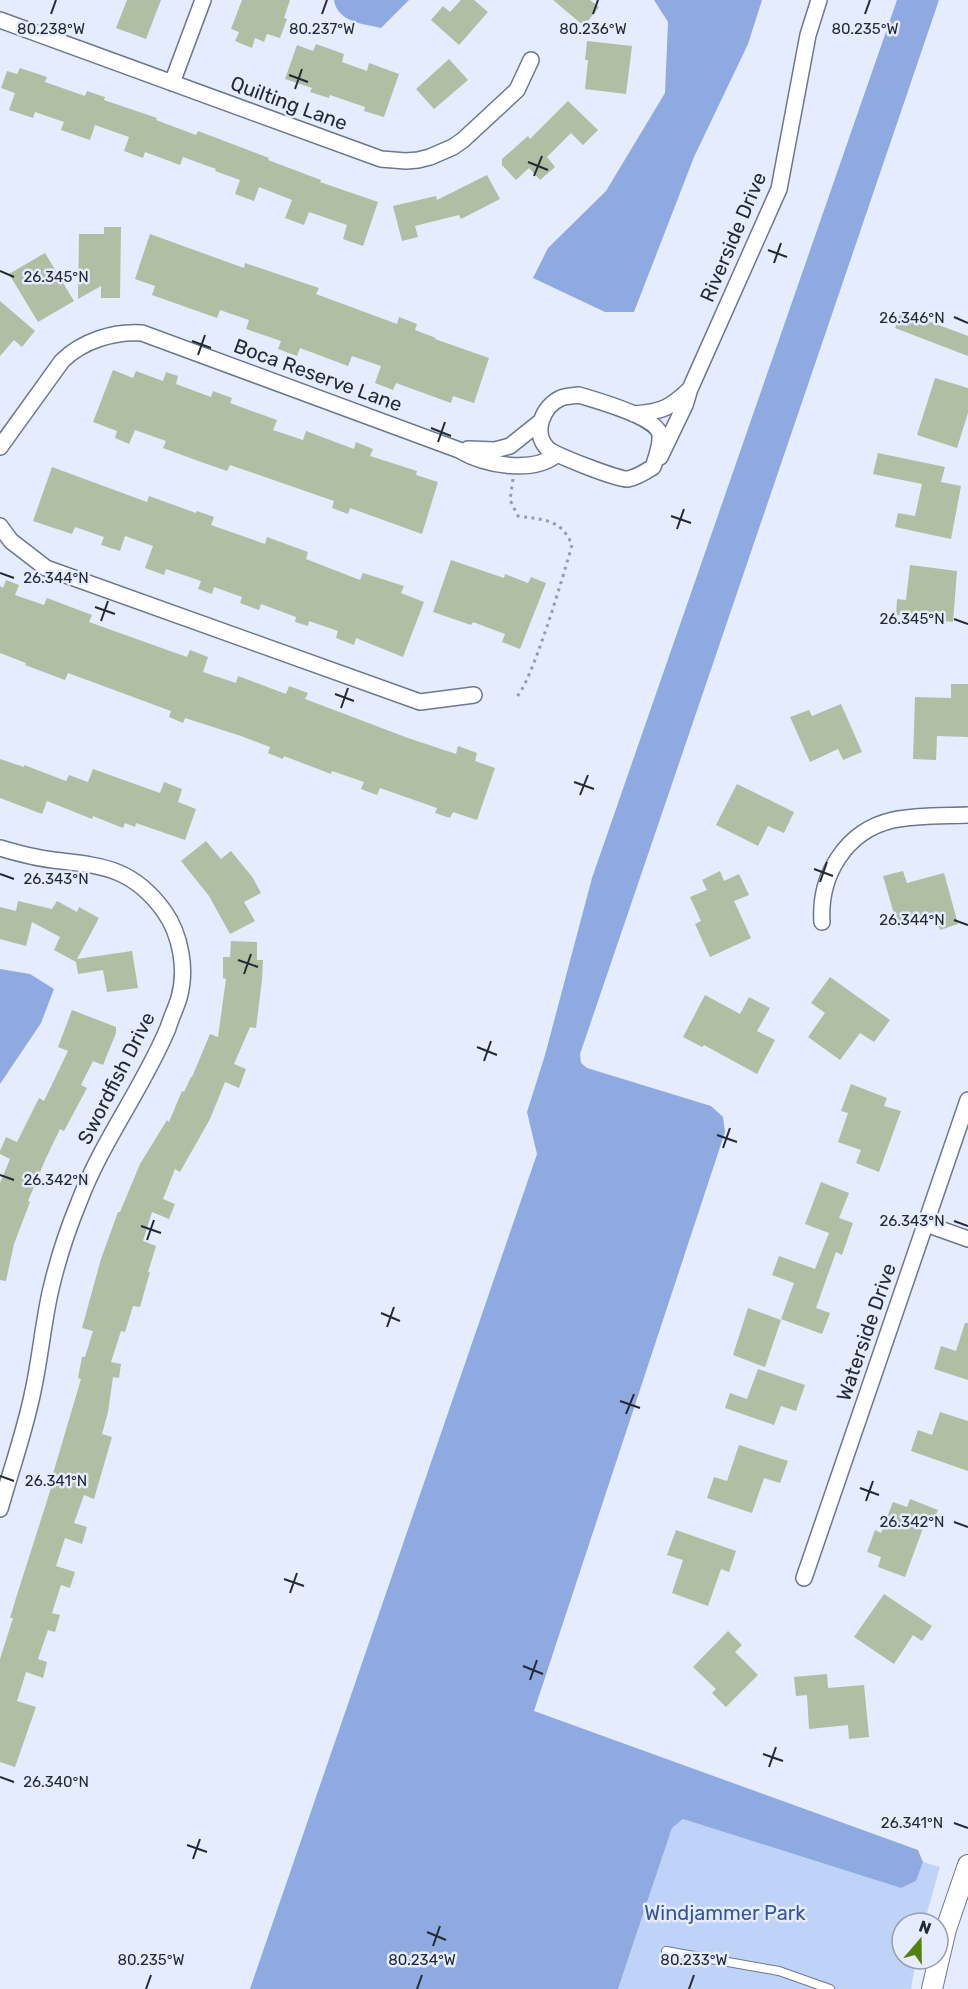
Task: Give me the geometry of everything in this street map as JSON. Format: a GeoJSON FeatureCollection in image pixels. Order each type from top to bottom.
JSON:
{"type":"FeatureCollection","features":[{"type":"Feature","properties":{"kind":"street"},"geometry":{"type":"LineString","coordinates":[[172,83],[203,0]]}},
{"type":"Feature","properties":{"kind":"street","name":"Riverside Drive"},"geometry":{"type":"LineString","coordinates":[[634,414],[656,413],[670,407],[690,389],[779,189],[808,35],[819,0]]}},
{"type":"Feature","properties":{"kind":"street","name":"Quilting Lane"},"geometry":{"type":"LineString","coordinates":[[0,20],[381,159],[406,161],[430,157],[463,140],[517,90],[531,60]]}},
{"type":"Feature","properties":{"kind":"street","name":"Boca Reserve Lane"},"geometry":{"type":"LineString","coordinates":[[0,447],[72,351],[104,337],[125,332],[142,333],[479,459],[510,465],[532,466],[546,462],[556,455]]}},
{"type":"Feature","properties":{"kind":"street"},"geometry":{"type":"LineString","coordinates":[[540,422],[540,435],[545,446],[556,455],[626,480],[642,475],[653,467],[663,454],[690,389]]}},
{"type":"Feature","properties":{"kind":"street","name":"Boca Reserve Lane"},"geometry":{"type":"LineString","coordinates":[[459,450],[495,450],[510,446],[540,422],[549,405],[562,397],[579,395],[634,414],[657,427],[660,434],[653,467]]}},
{"type":"Feature","properties":{"kind":"street"},"geometry":{"type":"LineString","coordinates":[[0,526],[10,541],[46,568],[420,702],[474,695]]}},
{"type":"Feature","properties":{"kind":"street"},"geometry":{"type":"LineString","coordinates":[[822,922],[822,897],[829,874],[841,853],[858,836],[897,819],[968,815]]}},
{"type":"Feature","properties":{"kind":"street","name":"Swordfish Drive"},"geometry":{"type":"LineString","coordinates":[[0,848],[51,860],[97,865],[127,877],[148,892],[165,912],[180,948],[182,974],[179,999],[163,1040],[102,1152],[63,1243],[50,1294],[33,1393],[0,1509]]}},
{"type":"Feature","properties":{"kind":"street","name":"Waterside Drive"},"geometry":{"type":"LineString","coordinates":[[804,1578],[968,1100]]}},
{"type":"Feature","properties":{"kind":"street"},"geometry":{"type":"LineString","coordinates":[[926,1224],[968,1239]]}},
{"type":"Feature","properties":{"kind":"street"},"geometry":{"type":"LineString","coordinates":[[932,1989],[946,1929],[968,1865]]}},
{"type":"Feature","properties":{"kind":"lane"},"geometry":{"type":"LineString","coordinates":[[666,1951],[779,1971],[830,1989]]}},
{"type":"Feature","properties":{"kind":"path"},"geometry":{"type":"LineString","coordinates":[[513,478],[510,500],[518,516],[552,521],[566,531],[572,544],[530,674],[520,695],[515,698]]}},
{"type":"Feature","properties":{"kind":"green space","name":"Windjammer Park"},"geometry":{"type":"Polygon","coordinates":[[[683,1819],[901,1888],[916,1881],[923,1862],[940,1867],[927,1911],[890,1911],[890,1971],[914,1971],[911,1989],[618,1989],[672,1828],[683,1819]]]}},
{"type":"Feature","properties":{"kind":"shaded area"},"geometry":{"type":"Polygon","coordinates":[[[334,0],[409,0],[381,28],[352,21],[340,13],[334,0]]]}},
{"type":"Feature","properties":{"kind":"shaded area"},"geometry":{"type":"Polygon","coordinates":[[[654,0],[762,0],[748,44],[694,157],[634,312],[605,312],[533,278],[548,248],[606,191],[665,93],[668,22],[654,0]]]}},
{"type":"Feature","properties":{"kind":"shaded area"},"geometry":{"type":"Polygon","coordinates":[[[897,0],[939,0],[580,1054],[581,1063],[587,1068],[711,1106],[723,1117],[725,1132],[534,1711],[918,1850],[923,1862],[916,1881],[901,1888],[683,1819],[672,1828],[618,1989],[250,1989],[537,1154],[527,1112],[545,1055],[592,878],[897,0]]]}},
{"type":"Feature","properties":{"kind":"shaded area"},"geometry":{"type":"Polygon","coordinates":[[[0,969],[30,974],[54,989],[41,1023],[0,1084],[0,969]]]}},
{"type":"Feature","properties":{"kind":"building"},"geometry":{"type":"Polygon","coordinates":[[[127,0],[161,0],[146,39],[116,28],[127,0]]]}},
{"type":"Feature","properties":{"kind":"building"},"geometry":{"type":"Polygon","coordinates":[[[242,0],[290,0],[284,18],[287,19],[280,38],[267,34],[264,42],[255,38],[252,48],[235,41],[239,32],[231,29],[242,0]]]}},
{"type":"Feature","properties":{"kind":"building"},"geometry":{"type":"Polygon","coordinates":[[[461,0],[474,0],[488,12],[459,45],[431,20],[443,6],[450,12],[461,0]]]}},
{"type":"Feature","properties":{"kind":"building"},"geometry":{"type":"Polygon","coordinates":[[[553,0],[590,0],[599,7],[584,26],[553,0]]]}},
{"type":"Feature","properties":{"kind":"building"},"geometry":{"type":"Polygon","coordinates":[[[587,41],[632,46],[626,94],[585,89],[587,41]]]}},
{"type":"Feature","properties":{"kind":"building"},"geometry":{"type":"Polygon","coordinates":[[[316,44],[344,54],[342,62],[367,71],[369,63],[399,74],[384,117],[364,111],[365,107],[330,95],[329,98],[310,92],[312,88],[285,79],[297,45],[313,51],[316,44]]]}},
{"type":"Feature","properties":{"kind":"building"},"geometry":{"type":"Polygon","coordinates":[[[449,59],[468,80],[434,109],[416,89],[449,59]]]}},
{"type":"Feature","properties":{"kind":"building"},"geometry":{"type":"Polygon","coordinates":[[[20,68],[47,77],[45,82],[85,96],[87,91],[105,97],[104,100],[157,118],[156,120],[196,135],[198,131],[269,158],[268,160],[321,180],[320,182],[378,202],[363,246],[343,239],[347,225],[309,212],[304,225],[285,218],[292,200],[259,187],[254,201],[235,194],[240,180],[215,171],[216,169],[183,157],[180,165],[145,152],[143,158],[124,151],[129,137],[95,125],[90,140],[61,130],[64,122],[35,112],[33,118],[9,110],[15,93],[1,88],[7,71],[17,74],[20,68]]]}},
{"type":"Feature","properties":{"kind":"building"},"geometry":{"type":"Polygon","coordinates":[[[568,101],[598,130],[583,145],[571,133],[547,157],[555,167],[540,180],[529,168],[516,180],[502,165],[502,159],[528,136],[530,139],[568,101]]]}},
{"type":"Feature","properties":{"kind":"building"},"geometry":{"type":"Polygon","coordinates":[[[487,175],[500,199],[461,219],[459,215],[415,226],[418,237],[402,241],[393,206],[436,196],[437,200],[487,175]]]}},
{"type":"Feature","properties":{"kind":"building"},"geometry":{"type":"Polygon","coordinates":[[[104,227],[121,227],[120,298],[101,298],[101,286],[78,299],[79,234],[104,234],[104,227]]]}},
{"type":"Feature","properties":{"kind":"building"},"geometry":{"type":"Polygon","coordinates":[[[150,234],[244,268],[245,263],[319,288],[316,294],[397,324],[399,317],[417,324],[415,330],[489,358],[474,403],[453,396],[451,403],[396,383],[393,390],[375,383],[381,366],[352,356],[348,366],[300,348],[297,356],[278,349],[281,341],[246,329],[249,320],[220,310],[217,318],[152,295],[155,286],[135,279],[150,234]]]}},
{"type":"Feature","properties":{"kind":"building"},"geometry":{"type":"Polygon","coordinates":[[[45,253],[74,301],[38,322],[9,274],[45,253]]]}},
{"type":"Feature","properties":{"kind":"building"},"geometry":{"type":"Polygon","coordinates":[[[0,301],[35,331],[22,347],[14,340],[0,356],[0,301]]]}},
{"type":"Feature","properties":{"kind":"building"},"geometry":{"type":"Polygon","coordinates":[[[901,311],[968,336],[968,356],[895,328],[901,311]]]}},
{"type":"Feature","properties":{"kind":"building"},"geometry":{"type":"Polygon","coordinates":[[[113,370],[133,378],[136,371],[163,381],[166,372],[178,376],[176,384],[211,397],[213,391],[232,398],[230,403],[277,420],[273,430],[303,440],[306,431],[354,449],[356,442],[373,449],[370,456],[417,471],[416,475],[438,482],[422,534],[350,508],[348,514],[332,508],[334,501],[230,465],[227,471],[201,462],[163,448],[166,441],[135,430],[129,444],[115,438],[117,431],[93,422],[113,370]]]}},
{"type":"Feature","properties":{"kind":"building"},"geometry":{"type":"Polygon","coordinates":[[[935,378],[968,388],[968,413],[957,448],[917,435],[935,378]]]}},
{"type":"Feature","properties":{"kind":"building"},"geometry":{"type":"Polygon","coordinates":[[[878,453],[945,467],[941,482],[961,486],[951,539],[895,527],[898,513],[915,516],[922,484],[873,474],[878,453]]]}},
{"type":"Feature","properties":{"kind":"building"},"geometry":{"type":"Polygon","coordinates":[[[52,467],[147,502],[149,496],[214,517],[211,525],[265,544],[267,537],[308,552],[306,559],[360,580],[363,573],[404,586],[401,593],[424,602],[403,657],[356,638],[354,645],[336,638],[338,631],[309,621],[308,626],[295,622],[296,617],[261,604],[259,610],[240,603],[242,597],[214,587],[212,594],[198,589],[201,581],[166,569],[164,575],[145,568],[153,546],[125,536],[120,551],[101,545],[104,537],[75,527],[72,534],[33,521],[52,467]]]}},
{"type":"Feature","properties":{"kind":"building"},"geometry":{"type":"Polygon","coordinates":[[[451,560],[504,578],[505,574],[528,583],[531,577],[546,583],[520,649],[502,642],[505,634],[473,622],[471,625],[433,612],[451,560]]]}},
{"type":"Feature","properties":{"kind":"building"},"geometry":{"type":"Polygon","coordinates":[[[910,565],[957,571],[953,622],[896,615],[897,599],[906,600],[910,565]]]}},
{"type":"Feature","properties":{"kind":"building"},"geometry":{"type":"Polygon","coordinates":[[[6,580],[19,585],[15,595],[44,605],[47,598],[92,615],[89,622],[187,657],[190,650],[208,657],[203,672],[236,683],[238,676],[286,694],[289,686],[308,693],[305,699],[408,738],[456,754],[458,746],[477,753],[475,761],[495,768],[477,820],[453,812],[450,818],[435,813],[437,808],[380,788],[377,795],[361,789],[364,782],[332,771],[331,774],[284,756],[283,759],[268,753],[270,747],[241,736],[185,718],[183,723],[169,717],[171,711],[68,673],[65,680],[0,653],[0,586],[3,588],[6,580]]]}},
{"type":"Feature","properties":{"kind":"building"},"geometry":{"type":"Polygon","coordinates":[[[951,684],[968,684],[968,737],[937,736],[936,760],[913,759],[915,697],[951,698],[951,684]]]}},
{"type":"Feature","properties":{"kind":"building"},"geometry":{"type":"Polygon","coordinates":[[[841,704],[862,752],[843,760],[838,749],[810,762],[790,717],[809,710],[812,716],[841,704]]]}},
{"type":"Feature","properties":{"kind":"building"},"geometry":{"type":"Polygon","coordinates":[[[0,759],[24,767],[24,765],[66,781],[69,775],[88,782],[93,769],[160,793],[164,782],[182,789],[178,802],[196,809],[185,840],[136,823],[135,827],[125,823],[123,828],[93,816],[92,819],[47,801],[42,814],[0,798],[0,759]]]}},
{"type":"Feature","properties":{"kind":"building"},"geometry":{"type":"Polygon","coordinates":[[[737,784],[794,812],[784,833],[768,826],[758,846],[716,825],[737,784]]]}},
{"type":"Feature","properties":{"kind":"building"},"geometry":{"type":"Polygon","coordinates":[[[206,841],[221,859],[231,851],[253,878],[261,893],[244,902],[255,921],[230,934],[209,896],[181,861],[206,841]]]}},
{"type":"Feature","properties":{"kind":"building"},"geometry":{"type":"Polygon","coordinates":[[[720,871],[724,881],[739,874],[749,895],[734,901],[751,938],[710,957],[695,924],[701,921],[690,897],[707,890],[702,880],[720,871]]]}},
{"type":"Feature","properties":{"kind":"building"},"geometry":{"type":"Polygon","coordinates":[[[903,871],[907,883],[944,873],[958,924],[940,930],[936,918],[898,928],[883,876],[903,871]]]}},
{"type":"Feature","properties":{"kind":"building"},"geometry":{"type":"Polygon","coordinates":[[[18,901],[52,909],[57,901],[77,912],[79,907],[99,918],[77,959],[132,951],[138,988],[107,992],[103,970],[78,974],[76,962],[54,950],[60,937],[32,922],[26,946],[0,939],[0,907],[16,911],[18,901]]]}},
{"type":"Feature","properties":{"kind":"building"},"geometry":{"type":"Polygon","coordinates":[[[231,941],[257,942],[257,960],[263,960],[256,1028],[250,1027],[234,1064],[246,1069],[239,1088],[225,1082],[210,1119],[180,1172],[175,1169],[163,1199],[175,1204],[169,1219],[152,1212],[143,1241],[156,1246],[148,1272],[150,1272],[140,1307],[133,1306],[125,1332],[121,1331],[111,1362],[121,1364],[119,1378],[113,1377],[102,1434],[112,1437],[94,1499],[84,1495],[74,1523],[87,1527],[82,1544],[65,1538],[56,1566],[75,1572],[70,1588],[61,1585],[52,1613],[60,1615],[55,1632],[48,1630],[38,1659],[47,1662],[43,1678],[26,1672],[17,1701],[36,1707],[15,1767],[0,1762],[0,1659],[81,1379],[78,1378],[82,1357],[85,1357],[93,1331],[82,1328],[101,1259],[118,1212],[120,1212],[140,1164],[167,1120],[169,1122],[182,1091],[184,1092],[192,1077],[210,1034],[218,1037],[226,979],[223,978],[223,957],[230,957],[231,941]]]}},
{"type":"Feature","properties":{"kind":"building"},"geometry":{"type":"Polygon","coordinates":[[[830,977],[890,1020],[874,1042],[860,1033],[840,1060],[808,1037],[825,1013],[811,1003],[830,977]]]}},
{"type":"Feature","properties":{"kind":"building"},"geometry":{"type":"Polygon","coordinates":[[[705,995],[740,1014],[749,997],[770,1008],[757,1031],[775,1040],[757,1074],[704,1045],[702,1047],[683,1037],[705,995]]]}},
{"type":"Feature","properties":{"kind":"building"},"geometry":{"type":"Polygon","coordinates":[[[72,1010],[116,1027],[116,1033],[103,1065],[93,1061],[81,1085],[87,1088],[64,1131],[60,1129],[46,1158],[28,1201],[30,1202],[14,1244],[6,1281],[0,1280],[0,1183],[10,1159],[0,1154],[0,1151],[6,1137],[17,1142],[39,1098],[44,1101],[68,1051],[58,1047],[72,1010]]]}},
{"type":"Feature","properties":{"kind":"building"},"geometry":{"type":"Polygon","coordinates":[[[851,1084],[887,1098],[884,1106],[901,1111],[879,1172],[856,1163],[861,1150],[838,1142],[848,1113],[841,1111],[851,1084]]]}},
{"type":"Feature","properties":{"kind":"building"},"geometry":{"type":"Polygon","coordinates":[[[821,1182],[849,1193],[839,1218],[853,1223],[842,1255],[836,1252],[816,1308],[830,1313],[822,1334],[781,1319],[794,1283],[772,1275],[779,1256],[815,1269],[829,1233],[805,1224],[821,1182]]]}},
{"type":"Feature","properties":{"kind":"building"},"geometry":{"type":"Polygon","coordinates":[[[748,1308],[781,1320],[765,1367],[733,1355],[748,1308]]]}},
{"type":"Feature","properties":{"kind":"building"},"geometry":{"type":"Polygon","coordinates":[[[965,1323],[968,1323],[968,1380],[934,1369],[941,1346],[956,1351],[965,1323]]]}},
{"type":"Feature","properties":{"kind":"building"},"geometry":{"type":"Polygon","coordinates":[[[758,1369],[805,1385],[796,1411],[781,1406],[774,1425],[725,1408],[730,1393],[747,1399],[758,1369]]]}},
{"type":"Feature","properties":{"kind":"building"},"geometry":{"type":"Polygon","coordinates":[[[940,1412],[968,1421],[968,1471],[911,1451],[918,1430],[932,1435],[940,1412]]]}},
{"type":"Feature","properties":{"kind":"building"},"geometry":{"type":"Polygon","coordinates":[[[739,1445],[788,1461],[780,1483],[764,1478],[752,1513],[707,1498],[714,1477],[727,1481],[739,1445]]]}},
{"type":"Feature","properties":{"kind":"building"},"geometry":{"type":"Polygon","coordinates":[[[910,1499],[938,1510],[933,1523],[926,1520],[905,1577],[878,1567],[881,1557],[867,1552],[875,1530],[881,1533],[893,1502],[907,1507],[910,1499]]]}},
{"type":"Feature","properties":{"kind":"building"},"geometry":{"type":"Polygon","coordinates":[[[676,1530],[736,1551],[729,1572],[721,1569],[708,1606],[672,1593],[683,1560],[667,1555],[676,1530]]]}},
{"type":"Feature","properties":{"kind":"building"},"geometry":{"type":"Polygon","coordinates":[[[884,1594],[932,1626],[922,1641],[913,1635],[894,1664],[854,1637],[884,1594]]]}},
{"type":"Feature","properties":{"kind":"building"},"geometry":{"type":"Polygon","coordinates":[[[728,1631],[742,1645],[735,1652],[758,1675],[726,1707],[712,1693],[716,1689],[693,1667],[728,1631]]]}},
{"type":"Feature","properties":{"kind":"building"},"geometry":{"type":"Polygon","coordinates":[[[827,1674],[828,1688],[864,1685],[869,1737],[849,1739],[848,1725],[809,1729],[807,1695],[796,1696],[794,1677],[827,1674]]]}}]}
